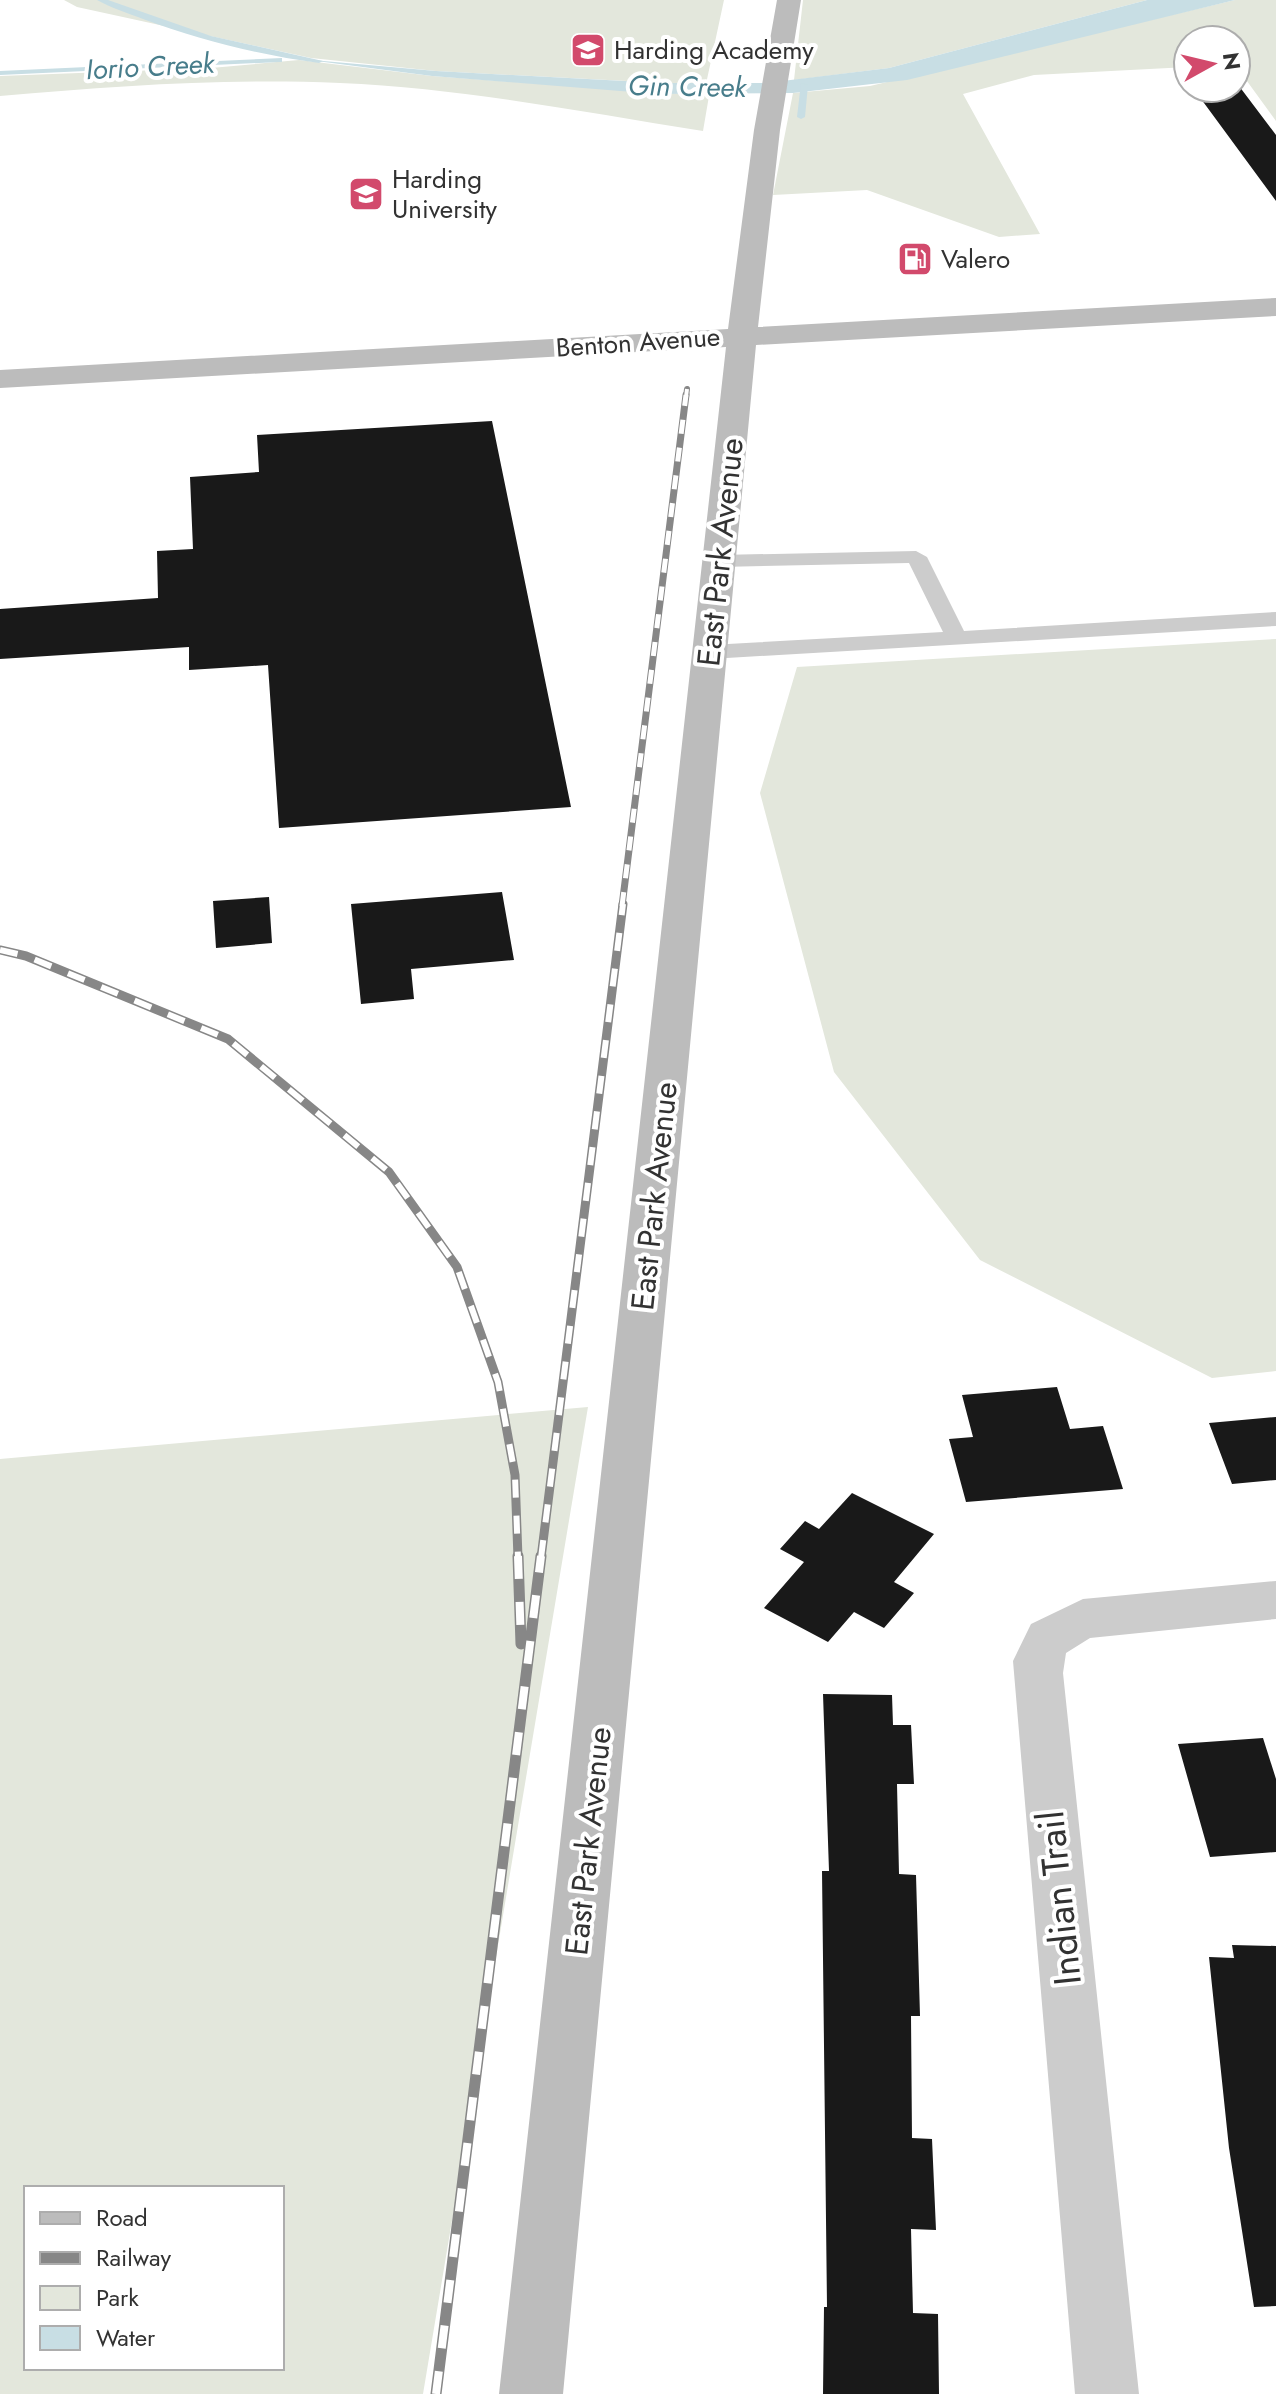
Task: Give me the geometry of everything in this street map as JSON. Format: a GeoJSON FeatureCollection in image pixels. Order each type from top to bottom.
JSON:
{"type":"FeatureCollection","features":[{"type":"Feature","properties":{"kind":"street","name":"East Park Avenue"},"geometry":{"type":"LineString","coordinates":[[531,2394],[742,335],[767,130],[773,110],[789,0]]}},
{"type":"Feature","properties":{"kind":"street","name":"Benton Avenue"},"geometry":{"type":"LineString","coordinates":[[0,379],[1276,307]]}},
{"type":"Feature","properties":{"kind":"street","name":"Indian Trail"},"geometry":{"type":"LineString","coordinates":[[1107,2394],[1037,1673],[1039,1649],[1054,1631],[1083,1619],[1276,1600]]}},
{"type":"Feature","properties":{"kind":"lane"},"geometry":{"type":"LineString","coordinates":[[719,561],[916,557],[957,638]]}},
{"type":"Feature","properties":{"kind":"lane"},"geometry":{"type":"LineString","coordinates":[[710,652],[1276,619]]}},
{"type":"Feature","properties":{"kind":"green space","name":"Harding Academy"},"geometry":{"type":"Polygon","coordinates":[[[64,0],[724,0],[706,84],[684,84],[436,71],[311,58],[77,7],[64,0]]]}},
{"type":"Feature","properties":{"kind":"green space"},"geometry":{"type":"Polygon","coordinates":[[[803,0],[1147,0],[889,68],[794,80],[803,0]]]}},
{"type":"Feature","properties":{"kind":"green space"},"geometry":{"type":"Polygon","coordinates":[[[1235,0],[1276,0],[1276,121],[1252,88],[1252,24],[1172,24],[1172,68],[1034,75],[963,94],[1040,234],[999,237],[867,190],[773,195],[793,93],[870,86],[1235,0]]]}},
{"type":"Feature","properties":{"kind":"green space"},"geometry":{"type":"Polygon","coordinates":[[[299,60],[432,76],[709,96],[703,131],[476,95],[340,83],[170,84],[0,96],[0,76],[211,68],[299,60]]]}},
{"type":"Feature","properties":{"kind":"green space"},"geometry":{"type":"Polygon","coordinates":[[[1276,639],[1276,1371],[1212,1378],[980,1260],[834,1072],[760,793],[797,667],[1276,639]]]}},
{"type":"Feature","properties":{"kind":"green space"},"geometry":{"type":"Polygon","coordinates":[[[588,1407],[423,2394],[0,2394],[0,1459],[588,1407]]]}},
{"type":"Feature","properties":{"kind":"water"},"geometry":{"type":"Polygon","coordinates":[[[1147,0],[1235,0],[907,80],[793,93],[658,94],[432,76],[301,59],[436,71],[662,83],[766,83],[889,68],[1147,0]]]}},
{"type":"Feature","properties":{"kind":"building"},"geometry":{"type":"Polygon","coordinates":[[[1252,103],[1276,135],[1276,201],[1205,104],[1252,103]]]}},
{"type":"Feature","properties":{"kind":"building"},"geometry":{"type":"Polygon","coordinates":[[[492,421],[571,807],[279,828],[268,665],[189,670],[189,647],[0,659],[0,609],[158,598],[157,551],[193,549],[190,477],[259,472],[257,435],[492,421]]]}},
{"type":"Feature","properties":{"kind":"building"},"geometry":{"type":"Polygon","coordinates":[[[502,892],[514,960],[411,969],[414,999],[361,1004],[351,904],[502,892]]]}},
{"type":"Feature","properties":{"kind":"building"},"geometry":{"type":"Polygon","coordinates":[[[269,897],[272,943],[216,948],[213,901],[269,897]]]}},
{"type":"Feature","properties":{"kind":"building"},"geometry":{"type":"Polygon","coordinates":[[[1057,1387],[1070,1429],[1103,1426],[1123,1489],[966,1502],[949,1439],[973,1437],[962,1395],[1057,1387]]]}},
{"type":"Feature","properties":{"kind":"building"},"geometry":{"type":"Polygon","coordinates":[[[1276,1417],[1276,1480],[1232,1484],[1209,1423],[1276,1417]]]}},
{"type":"Feature","properties":{"kind":"building"},"geometry":{"type":"Polygon","coordinates":[[[852,1493],[934,1534],[894,1582],[914,1593],[884,1628],[854,1612],[828,1642],[764,1608],[804,1562],[780,1549],[805,1521],[819,1529],[852,1493]]]}},
{"type":"Feature","properties":{"kind":"building"},"geometry":{"type":"Polygon","coordinates":[[[823,1694],[892,1695],[893,1725],[911,1725],[914,1784],[897,1784],[899,1874],[916,1875],[920,2016],[911,2016],[912,2138],[932,2139],[936,2230],[911,2229],[913,2313],[938,2314],[939,2394],[823,2394],[824,2307],[827,2307],[822,1871],[829,1871],[823,1694]]]}},
{"type":"Feature","properties":{"kind":"building"},"geometry":{"type":"Polygon","coordinates":[[[1263,1738],[1276,1779],[1276,1852],[1210,1857],[1178,1744],[1263,1738]]]}},
{"type":"Feature","properties":{"kind":"building"},"geometry":{"type":"Polygon","coordinates":[[[1232,1945],[1276,1946],[1276,2306],[1254,2307],[1229,2148],[1209,1957],[1234,1958],[1232,1945]]]}},
{"type":"Feature","properties":{"kind":"waterway","name":"Gin Creek"},"geometry":{"type":"LineString","coordinates":[[101,0],[208,38],[263,52],[319,61]]}},
{"type":"Feature","properties":{"kind":"waterway","name":"Iorio Creek"},"geometry":{"type":"LineString","coordinates":[[0,73],[279,60]]}},
{"type":"Feature","properties":{"kind":"waterway"},"geometry":{"type":"LineString","coordinates":[[801,117],[804,85]]}},
{"type":"Feature","properties":{"kind":"railway"},"geometry":{"type":"LineString","coordinates":[[686,397],[687,389]]}},
{"type":"Feature","properties":{"kind":"railway"},"geometry":{"type":"LineString","coordinates":[[622,906],[686,395]]}},
{"type":"Feature","properties":{"kind":"railway"},"geometry":{"type":"LineString","coordinates":[[541,1558],[623,904]]}},
{"type":"Feature","properties":{"kind":"railway"},"geometry":{"type":"LineString","coordinates":[[0,950],[26,956],[228,1039],[389,1172],[457,1267],[498,1382],[515,1475],[518,1558]]}},
{"type":"Feature","properties":{"kind":"railway"},"geometry":{"type":"LineString","coordinates":[[518,1556],[521,1644]]}},
{"type":"Feature","properties":{"kind":"railway"},"geometry":{"type":"LineString","coordinates":[[436,2394],[541,1556]]}},
{"type":"Feature","properties":{"kind":"place","name":"Harding Academy"},"geometry":{"type":"Point","coordinates":[588,50]}},
{"type":"Feature","properties":{"kind":"place","name":"Harding University"},"geometry":{"type":"Point","coordinates":[366,194]}},
{"type":"Feature","properties":{"kind":"place","name":"Valero"},"geometry":{"type":"Point","coordinates":[915,259]}}]}
